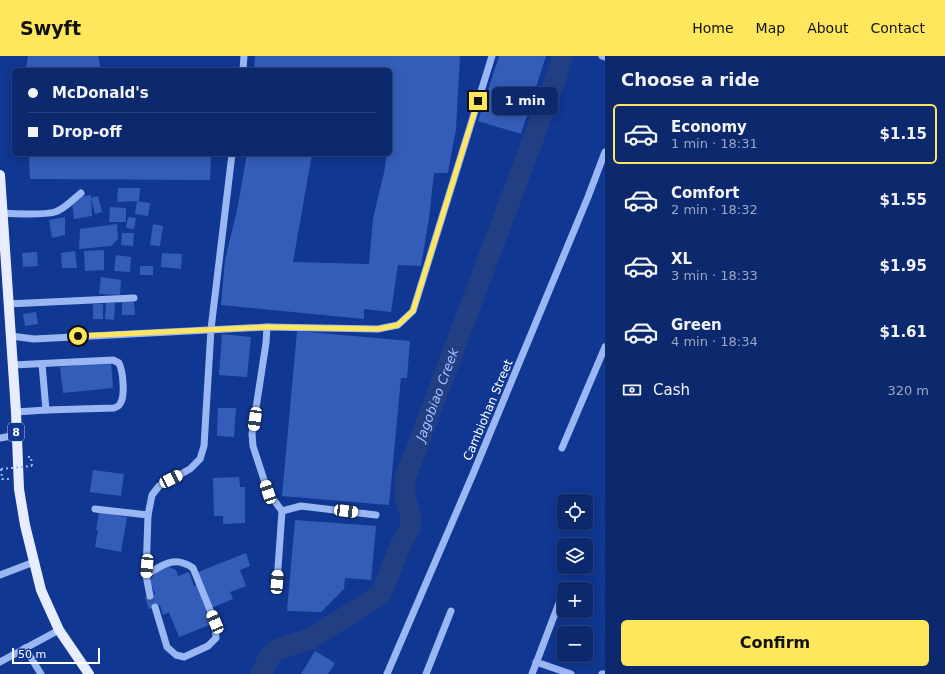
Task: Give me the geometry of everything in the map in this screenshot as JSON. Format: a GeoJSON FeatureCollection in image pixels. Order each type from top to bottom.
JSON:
{"type":"FeatureCollection","features":[{"type":"Feature","properties":{"kind":"main road","name":"8"},"geometry":{"type":"LineString","coordinates":[[0,175],[16,412],[19,489],[25,525],[42,590],[59,630],[88,674]]}},
{"type":"Feature","properties":{"kind":"street"},"geometry":{"type":"LineString","coordinates":[[242,68],[244,56]]}},
{"type":"Feature","properties":{"kind":"street"},"geometry":{"type":"LineString","coordinates":[[11,336],[34,338],[267,327],[378,329],[398,325],[413,311],[492,56]]}},
{"type":"Feature","properties":{"kind":"street","name":"Cambiohan Street"},"geometry":{"type":"LineString","coordinates":[[387,674],[473,474],[588,197],[605,152]]}},
{"type":"Feature","properties":{"kind":"street"},"geometry":{"type":"LineString","coordinates":[[150,596],[146,575],[148,515],[152,495],[159,486],[190,469],[200,459],[204,446],[211,329],[232,156]]}},
{"type":"Feature","properties":{"kind":"street"},"geometry":{"type":"LineString","coordinates":[[2,213],[14,214],[54,212],[61,209],[81,193]]}},
{"type":"Feature","properties":{"kind":"street"},"geometry":{"type":"LineString","coordinates":[[8,304],[134,298]]}},
{"type":"Feature","properties":{"kind":"street"},"geometry":{"type":"LineString","coordinates":[[267,327],[266,343],[252,434],[253,446],[268,492],[282,512],[277,582]]}},
{"type":"Feature","properties":{"kind":"street"},"geometry":{"type":"LineString","coordinates":[[562,448],[605,347]]}},
{"type":"Feature","properties":{"kind":"street"},"geometry":{"type":"LineString","coordinates":[[13,365],[113,360],[118,363],[123,374],[122,401],[114,408],[16,412]]}},
{"type":"Feature","properties":{"kind":"street"},"geometry":{"type":"LineString","coordinates":[[42,364],[46,410]]}},
{"type":"Feature","properties":{"kind":"street"},"geometry":{"type":"LineString","coordinates":[[0,438],[16,435]]}},
{"type":"Feature","properties":{"kind":"street"},"geometry":{"type":"LineString","coordinates":[[282,512],[301,506],[376,515]]}},
{"type":"Feature","properties":{"kind":"street"},"geometry":{"type":"LineString","coordinates":[[95,509],[148,515]]}},
{"type":"Feature","properties":{"kind":"street"},"geometry":{"type":"LineString","coordinates":[[0,574],[34,562]]}},
{"type":"Feature","properties":{"kind":"street"},"geometry":{"type":"LineString","coordinates":[[146,575],[168,562],[186,563],[193,568],[215,622],[216,638],[208,646],[184,657],[176,655],[168,647],[155,607]]}},
{"type":"Feature","properties":{"kind":"street"},"geometry":{"type":"LineString","coordinates":[[532,674],[557,608]]}},
{"type":"Feature","properties":{"kind":"street"},"geometry":{"type":"LineString","coordinates":[[426,674],[451,611]]}},
{"type":"Feature","properties":{"kind":"street"},"geometry":{"type":"LineString","coordinates":[[0,662],[59,630]]}},
{"type":"Feature","properties":{"kind":"street"},"geometry":{"type":"LineString","coordinates":[[25,648],[41,674]]}},
{"type":"Feature","properties":{"kind":"street"},"geometry":{"type":"LineString","coordinates":[[536,662],[571,674]]}},
{"type":"Feature","properties":{"kind":"path"},"geometry":{"type":"LineString","coordinates":[[1,469],[32,466]]}},
{"type":"Feature","properties":{"kind":"building"},"geometry":{"type":"Polygon","coordinates":[[[28,56],[98,56],[101,68],[26,68],[28,56]]]}},
{"type":"Feature","properties":{"kind":"building"},"geometry":{"type":"Polygon","coordinates":[[[255,56],[460,56],[456,129],[448,173],[434,173],[429,218],[421,266],[398,265],[391,312],[364,309],[364,319],[221,305],[225,260],[237,210],[247,156],[312,156],[293,262],[369,264],[373,218],[387,156],[392,156],[392,68],[254,68],[255,56]]]}},
{"type":"Feature","properties":{"kind":"building"},"geometry":{"type":"Polygon","coordinates":[[[499,56],[546,56],[521,134],[478,121],[499,56]]]}},
{"type":"Feature","properties":{"kind":"building"},"geometry":{"type":"Polygon","coordinates":[[[29,156],[211,156],[210,180],[30,179],[29,156]]]}},
{"type":"Feature","properties":{"kind":"building"},"geometry":{"type":"Polygon","coordinates":[[[118,188],[140,188],[139,201],[117,202],[118,188]]]}},
{"type":"Feature","properties":{"kind":"building"},"geometry":{"type":"Polygon","coordinates":[[[91,195],[92,216],[74,219],[72,202],[78,197],[91,195]]]}},
{"type":"Feature","properties":{"kind":"building"},"geometry":{"type":"Polygon","coordinates":[[[98,196],[102,212],[95,214],[91,198],[98,196]]]}},
{"type":"Feature","properties":{"kind":"building"},"geometry":{"type":"Polygon","coordinates":[[[137,201],[150,203],[148,216],[135,214],[137,201]]]}},
{"type":"Feature","properties":{"kind":"building"},"geometry":{"type":"Polygon","coordinates":[[[110,207],[126,208],[126,222],[109,222],[110,207]]]}},
{"type":"Feature","properties":{"kind":"building"},"geometry":{"type":"Polygon","coordinates":[[[65,217],[65,235],[52,238],[49,220],[65,217]]]}},
{"type":"Feature","properties":{"kind":"building"},"geometry":{"type":"Polygon","coordinates":[[[128,217],[136,218],[134,229],[126,228],[128,217]]]}},
{"type":"Feature","properties":{"kind":"building"},"geometry":{"type":"Polygon","coordinates":[[[117,224],[118,239],[111,246],[79,249],[80,229],[117,224]]]}},
{"type":"Feature","properties":{"kind":"building"},"geometry":{"type":"Polygon","coordinates":[[[153,224],[163,226],[160,246],[150,245],[153,224]]]}},
{"type":"Feature","properties":{"kind":"building"},"geometry":{"type":"Polygon","coordinates":[[[122,233],[134,233],[133,246],[121,245],[122,233]]]}},
{"type":"Feature","properties":{"kind":"building"},"geometry":{"type":"Polygon","coordinates":[[[104,250],[104,270],[85,271],[84,251],[104,250]]]}},
{"type":"Feature","properties":{"kind":"building"},"geometry":{"type":"Polygon","coordinates":[[[75,251],[77,268],[62,268],[61,253],[75,251]]]}},
{"type":"Feature","properties":{"kind":"building"},"geometry":{"type":"Polygon","coordinates":[[[37,252],[38,266],[23,267],[22,253],[37,252]]]}},
{"type":"Feature","properties":{"kind":"building"},"geometry":{"type":"Polygon","coordinates":[[[162,253],[182,254],[181,269],[161,267],[162,253]]]}},
{"type":"Feature","properties":{"kind":"building"},"geometry":{"type":"Polygon","coordinates":[[[116,255],[131,257],[130,272],[114,271],[116,255]]]}},
{"type":"Feature","properties":{"kind":"building"},"geometry":{"type":"Polygon","coordinates":[[[140,266],[153,266],[153,275],[140,275],[140,266]]]}},
{"type":"Feature","properties":{"kind":"building"},"geometry":{"type":"Polygon","coordinates":[[[101,277],[121,280],[120,295],[99,294],[101,277]]]}},
{"type":"Feature","properties":{"kind":"building"},"geometry":{"type":"Polygon","coordinates":[[[122,302],[134,302],[135,315],[122,315],[122,302]]]}},
{"type":"Feature","properties":{"kind":"building"},"geometry":{"type":"Polygon","coordinates":[[[106,303],[115,303],[114,320],[105,319],[106,303]]]}},
{"type":"Feature","properties":{"kind":"building"},"geometry":{"type":"Polygon","coordinates":[[[93,304],[103,304],[103,319],[93,319],[93,304]]]}},
{"type":"Feature","properties":{"kind":"building"},"geometry":{"type":"Polygon","coordinates":[[[36,312],[38,324],[25,326],[23,314],[36,312]]]}},
{"type":"Feature","properties":{"kind":"building"},"geometry":{"type":"Polygon","coordinates":[[[297,331],[410,341],[407,378],[401,378],[389,505],[282,496],[297,331]]]}},
{"type":"Feature","properties":{"kind":"building"},"geometry":{"type":"Polygon","coordinates":[[[222,334],[251,337],[247,377],[219,375],[222,334]]]}},
{"type":"Feature","properties":{"kind":"building"},"geometry":{"type":"Polygon","coordinates":[[[111,362],[113,388],[63,393],[60,367],[111,362]]]}},
{"type":"Feature","properties":{"kind":"building"},"geometry":{"type":"Polygon","coordinates":[[[218,408],[236,408],[234,437],[217,436],[218,408]]]}},
{"type":"Feature","properties":{"kind":"building"},"geometry":{"type":"Polygon","coordinates":[[[93,470],[124,474],[121,496],[90,492],[93,470]]]}},
{"type":"Feature","properties":{"kind":"building"},"geometry":{"type":"Polygon","coordinates":[[[239,477],[240,487],[245,487],[245,523],[223,524],[223,516],[214,516],[213,478],[239,477]]]}},
{"type":"Feature","properties":{"kind":"building"},"geometry":{"type":"Polygon","coordinates":[[[99,512],[127,517],[121,552],[95,547],[99,512]]]}},
{"type":"Feature","properties":{"kind":"building"},"geometry":{"type":"Polygon","coordinates":[[[295,520],[376,526],[371,580],[345,578],[344,589],[321,612],[287,611],[295,520]]]}},
{"type":"Feature","properties":{"kind":"building"},"geometry":{"type":"Polygon","coordinates":[[[246,553],[250,566],[240,570],[246,586],[230,592],[233,599],[211,608],[198,572],[246,553]]]}},
{"type":"Feature","properties":{"kind":"building"},"geometry":{"type":"Polygon","coordinates":[[[169,567],[176,570],[178,576],[189,572],[194,586],[198,585],[212,624],[179,637],[169,612],[163,615],[160,605],[149,609],[145,598],[155,594],[150,581],[154,572],[169,567]]]}},
{"type":"Feature","properties":{"kind":"building"},"geometry":{"type":"Polygon","coordinates":[[[315,651],[335,663],[328,674],[301,674],[315,651]]]}},
{"type":"Feature","properties":{"kind":"waterway","name":"Jagobiao Creek"},"geometry":{"type":"LineString","coordinates":[[261,674],[268,659],[276,650],[312,638],[381,594],[401,544],[410,528],[411,516],[405,497],[405,479],[555,81],[562,58],[561,56]]}},
{"type":"Feature","properties":{"kind":"tunnel"},"geometry":{"type":"LineString","coordinates":[[150,596],[155,607]]}},
{"type":"Feature","properties":{"kind":"route"},"geometry":{"type":"LineString","coordinates":[[78,336],[267,327],[378,329],[398,325],[413,311],[478,101]]}}]}
